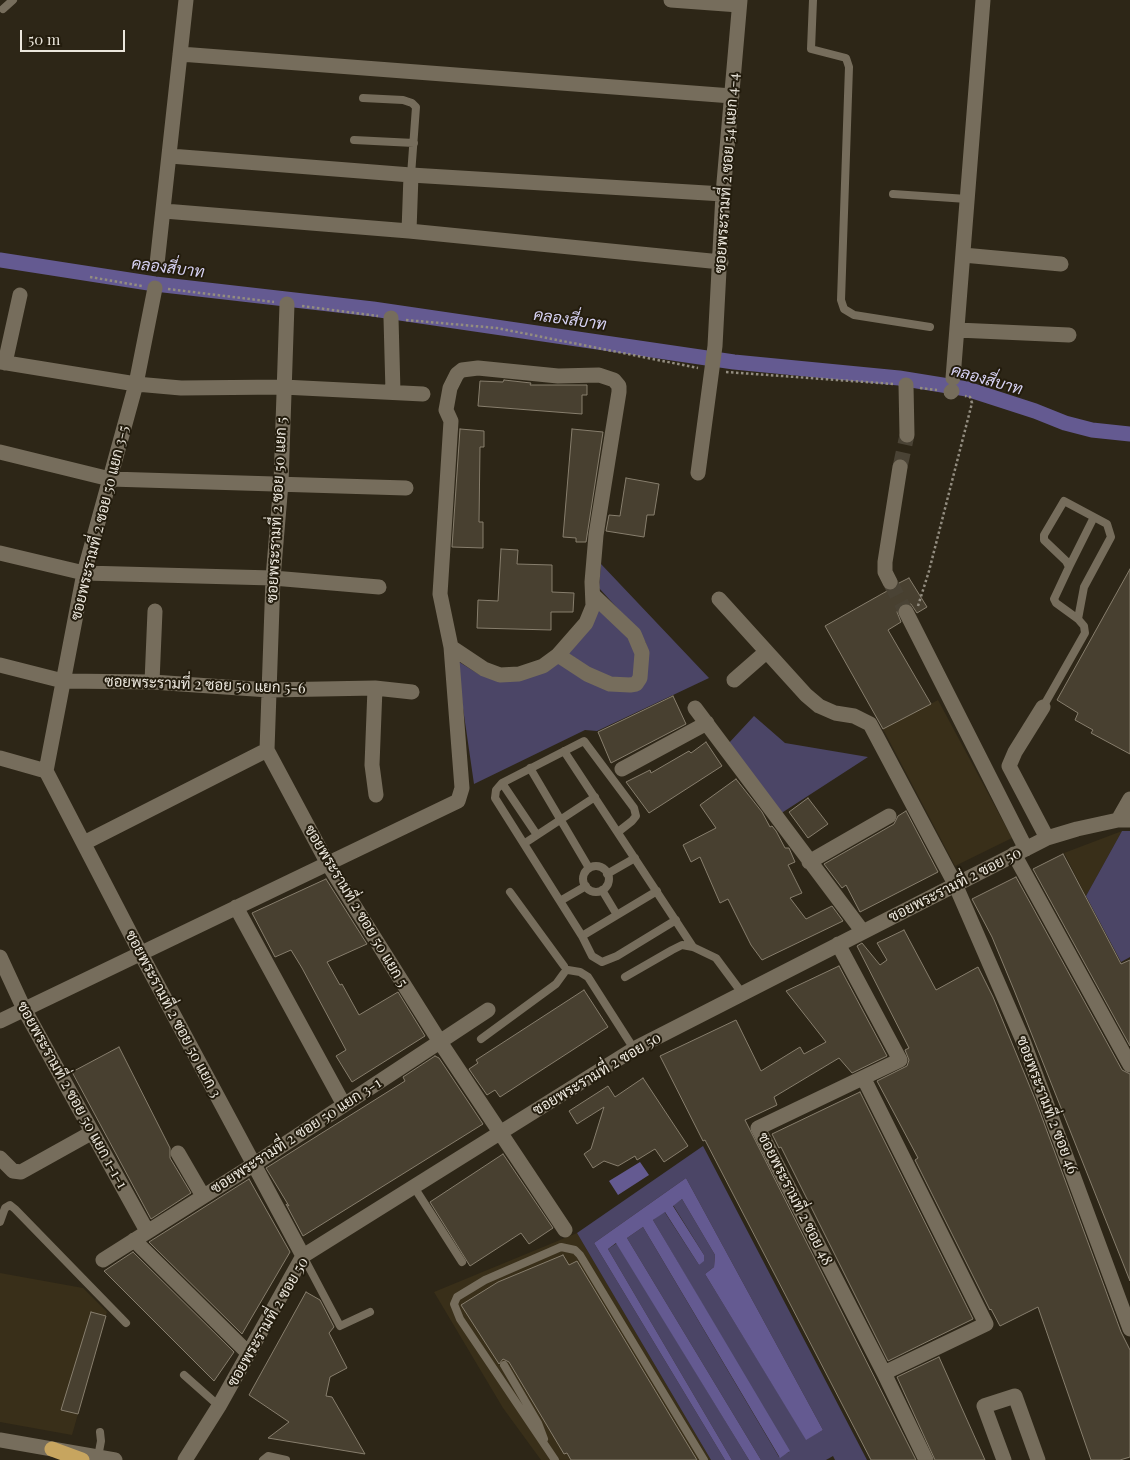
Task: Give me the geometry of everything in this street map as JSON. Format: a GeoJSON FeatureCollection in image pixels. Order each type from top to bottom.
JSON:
{"type":"FeatureCollection","features":[{"type":"Feature","properties":{"kind":"highway"},"geometry":{"type":"LineString","coordinates":[[52,1449],[82,1460]]}},
{"type":"Feature","properties":{"kind":"street"},"geometry":{"type":"LineString","coordinates":[[157,264],[186,0]]}},
{"type":"Feature","properties":{"kind":"street"},"geometry":{"type":"LineString","coordinates":[[670,0],[739,3]]}},
{"type":"Feature","properties":{"kind":"street"},"geometry":{"type":"LineString","coordinates":[[952,387],[983,0]]}},
{"type":"Feature","properties":{"kind":"street","name":"ซอยพระรามที่ 2 ซอย 54 แยก 4-4"},"geometry":{"type":"LineString","coordinates":[[698,473],[715,346],[721,262],[723,194],[739,3]]}},
{"type":"Feature","properties":{"kind":"street"},"geometry":{"type":"LineString","coordinates":[[180,54],[732,96]]}},
{"type":"Feature","properties":{"kind":"street"},"geometry":{"type":"LineString","coordinates":[[170,156],[411,175],[723,194]]}},
{"type":"Feature","properties":{"kind":"street"},"geometry":{"type":"LineString","coordinates":[[408,230],[411,175]]}},
{"type":"Feature","properties":{"kind":"street"},"geometry":{"type":"LineString","coordinates":[[164,211],[408,230],[721,262]]}},
{"type":"Feature","properties":{"kind":"street"},"geometry":{"type":"LineString","coordinates":[[963,255],[1061,264]]}},
{"type":"Feature","properties":{"kind":"street","name":"ซอยพระรามที่ 2 ซอย 50 แยก 3-5"},"geometry":{"type":"LineString","coordinates":[[46,771],[84,573],[136,384],[154,288]]}},
{"type":"Feature","properties":{"kind":"street"},"geometry":{"type":"LineString","coordinates":[[20,294],[3,363],[136,384],[181,388],[283,387],[423,394]]}},
{"type":"Feature","properties":{"kind":"street","name":"ซอยพระรามที่ 2 ซอย 50 แยก 5"},"geometry":{"type":"LineString","coordinates":[[287,304],[281,483],[273,578],[267,750],[328,864],[499,1134],[565,1230]]}},
{"type":"Feature","properties":{"kind":"street"},"geometry":{"type":"LineString","coordinates":[[391,318],[393,392]]}},
{"type":"Feature","properties":{"kind":"street"},"geometry":{"type":"LineString","coordinates":[[957,330],[1069,334]]}},
{"type":"Feature","properties":{"kind":"street"},"geometry":{"type":"LineString","coordinates":[[0,1021],[458,801],[462,788],[451,647],[440,594],[451,422],[446,410],[450,388],[457,374],[462,370],[478,368],[558,376],[599,374],[614,380],[619,386],[596,534],[592,582],[593,606],[586,623],[558,655],[543,666],[519,674],[500,675],[484,669],[451,647]]}},
{"type":"Feature","properties":{"kind":"street"},"geometry":{"type":"LineString","coordinates":[[906,385],[907,435]]}},
{"type":"Feature","properties":{"kind":"street"},"geometry":{"type":"LineString","coordinates":[[0,452],[110,479],[406,488]]}},
{"type":"Feature","properties":{"kind":"street"},"geometry":{"type":"LineString","coordinates":[[890,582],[885,572],[885,562],[900,466]]}},
{"type":"Feature","properties":{"kind":"street"},"geometry":{"type":"LineString","coordinates":[[0,553],[84,573],[273,578],[379,587]]}},
{"type":"Feature","properties":{"kind":"street"},"geometry":{"type":"LineString","coordinates":[[558,655],[587,674],[610,684],[636,684],[640,678],[642,653],[634,634],[594,596]]}},
{"type":"Feature","properties":{"kind":"street","name":"ซอยพระรามที่ 2 ซอย 46"},"geometry":{"type":"LineString","coordinates":[[719,599],[806,696],[820,706],[835,713],[862,719],[870,724],[955,884],[1024,1043],[1130,1329]]}},
{"type":"Feature","properties":{"kind":"street"},"geometry":{"type":"LineString","coordinates":[[152,682],[155,611]]}},
{"type":"Feature","properties":{"kind":"street"},"geometry":{"type":"LineString","coordinates":[[906,612],[1020,851],[1130,1065]]}},
{"type":"Feature","properties":{"kind":"street"},"geometry":{"type":"LineString","coordinates":[[734,680],[766,652]]}},
{"type":"Feature","properties":{"kind":"street","name":"ซอยพระรามที่ 2 ซอย 50 แยก 5-6"},"geometry":{"type":"LineString","coordinates":[[0,665],[63,681],[152,682],[268,690],[375,688],[412,692]]}},
{"type":"Feature","properties":{"kind":"street"},"geometry":{"type":"LineString","coordinates":[[375,688],[372,765],[376,796]]}},
{"type":"Feature","properties":{"kind":"street"},"geometry":{"type":"LineString","coordinates":[[1043,707],[1015,752],[1009,766],[1048,838]]}},
{"type":"Feature","properties":{"kind":"street"},"geometry":{"type":"LineString","coordinates":[[696,708],[863,932]]}},
{"type":"Feature","properties":{"kind":"street"},"geometry":{"type":"LineString","coordinates":[[622,769],[707,723]]}},
{"type":"Feature","properties":{"kind":"street"},"geometry":{"type":"LineString","coordinates":[[84,843],[267,750]]}},
{"type":"Feature","properties":{"kind":"street"},"geometry":{"type":"LineString","coordinates":[[0,758],[46,771]]}},
{"type":"Feature","properties":{"kind":"street","name":"ซอยพระรามที่ 2 ซอย 50 แยก 3"},"geometry":{"type":"LineString","coordinates":[[46,771],[141,954],[303,1256]]}},
{"type":"Feature","properties":{"kind":"street","name":"ซอยพระรามที่ 2 ซอย 50"},"geometry":{"type":"LineString","coordinates":[[185,1460],[219,1406],[303,1256],[634,1049],[1020,851],[1048,838],[1124,820],[1130,799]]}},
{"type":"Feature","properties":{"kind":"street"},"geometry":{"type":"LineString","coordinates":[[809,862],[889,816]]}},
{"type":"Feature","properties":{"kind":"street"},"geometry":{"type":"LineString","coordinates":[[236,906],[344,1105]]}},
{"type":"Feature","properties":{"kind":"street","name":"ซอยพระรามที่ 2 ซอย 48"},"geometry":{"type":"LineString","coordinates":[[838,944],[900,1060],[864,1079],[758,1128],[884,1373],[926,1460]]}},
{"type":"Feature","properties":{"kind":"street","name":"ซอยพระรามที่ 2 ซอย 50 แยก 1-1-1"},"geometry":{"type":"LineString","coordinates":[[0,957],[24,1009],[147,1231]]}},
{"type":"Feature","properties":{"kind":"street","name":"ซอยพระรามที่ 2 ซอย 50 แยก 3-1"},"geometry":{"type":"LineString","coordinates":[[102,1260],[253,1165],[488,1010]]}},
{"type":"Feature","properties":{"kind":"street"},"geometry":{"type":"LineString","coordinates":[[864,1079],[986,1324],[884,1373]]}},
{"type":"Feature","properties":{"kind":"street"},"geometry":{"type":"LineString","coordinates":[[0,1158],[12,1170],[21,1172],[92,1133]]}},
{"type":"Feature","properties":{"kind":"street"},"geometry":{"type":"LineString","coordinates":[[178,1153],[203,1196]]}},
{"type":"Feature","properties":{"kind":"street"},"geometry":{"type":"LineString","coordinates":[[134,1240],[248,1353]]}},
{"type":"Feature","properties":{"kind":"street"},"geometry":{"type":"LineString","coordinates":[[1004,1460],[984,1406],[1014,1396],[1038,1460]]}},
{"type":"Feature","properties":{"kind":"street"},"geometry":{"type":"LineString","coordinates":[[0,1440],[115,1460]]}},
{"type":"Feature","properties":{"kind":"lane"},"geometry":{"type":"LineString","coordinates":[[3,9],[13,0]]}},
{"type":"Feature","properties":{"kind":"lane"},"geometry":{"type":"LineString","coordinates":[[813,0],[811,49],[846,58],[849,67],[840,300],[844,309],[854,315],[930,327]]}},
{"type":"Feature","properties":{"kind":"lane"},"geometry":{"type":"LineString","coordinates":[[362,98],[412,103],[416,107],[411,175]]}},
{"type":"Feature","properties":{"kind":"lane"},"geometry":{"type":"LineString","coordinates":[[354,140],[414,143]]}},
{"type":"Feature","properties":{"kind":"lane"},"geometry":{"type":"LineString","coordinates":[[893,194],[967,199]]}},
{"type":"Feature","properties":{"kind":"lane"},"geometry":{"type":"LineString","coordinates":[[1070,567],[1048,545],[1044,534],[1064,501],[1107,524],[1111,537],[1084,587],[1078,619]]}},
{"type":"Feature","properties":{"kind":"lane"},"geometry":{"type":"LineString","coordinates":[[1043,707],[1085,633],[1084,626],[1078,619],[1056,603],[1054,599],[1094,517]]}},
{"type":"Feature","properties":{"kind":"lane"},"geometry":{"type":"LineString","coordinates":[[618,832],[636,816],[634,808],[584,741],[502,782],[496,790],[495,798],[525,843],[582,936],[592,956],[602,962],[617,956],[676,920]]}},
{"type":"Feature","properties":{"kind":"lane"},"geometry":{"type":"LineString","coordinates":[[564,751],[693,946]]}},
{"type":"Feature","properties":{"kind":"lane"},"geometry":{"type":"LineString","coordinates":[[530,768],[589,868]]}},
{"type":"Feature","properties":{"kind":"lane"},"geometry":{"type":"LineString","coordinates":[[502,782],[537,835]]}},
{"type":"Feature","properties":{"kind":"lane"},"geometry":{"type":"LineString","coordinates":[[525,843],[595,798]]}},
{"type":"Feature","properties":{"kind":"lane"},"geometry":{"type":"LineString","coordinates":[[607,874],[635,858]]}},
{"type":"Feature","properties":{"kind":"lane"},"geometry":{"type":"LineString","coordinates":[[601,867],[607,874],[608,883],[602,890],[593,892],[586,886],[583,878],[589,868],[601,867]]}},
{"type":"Feature","properties":{"kind":"lane"},"geometry":{"type":"LineString","coordinates":[[560,901],[586,886]]}},
{"type":"Feature","properties":{"kind":"lane"},"geometry":{"type":"LineString","coordinates":[[602,890],[617,915]]}},
{"type":"Feature","properties":{"kind":"lane"},"geometry":{"type":"LineString","coordinates":[[582,936],[657,891]]}},
{"type":"Feature","properties":{"kind":"lane"},"geometry":{"type":"LineString","coordinates":[[510,892],[565,970],[580,972],[588,977],[634,1049]]}},
{"type":"Feature","properties":{"kind":"lane"},"geometry":{"type":"LineString","coordinates":[[625,977],[682,945],[693,946],[716,958],[742,993]]}},
{"type":"Feature","properties":{"kind":"lane"},"geometry":{"type":"LineString","coordinates":[[481,1039],[556,984],[565,970]]}},
{"type":"Feature","properties":{"kind":"lane"},"geometry":{"type":"LineString","coordinates":[[414,1187],[462,1262]]}},
{"type":"Feature","properties":{"kind":"lane"},"geometry":{"type":"LineString","coordinates":[[0,1222],[5,1208],[10,1205],[15,1208],[126,1323]]}},
{"type":"Feature","properties":{"kind":"lane"},"geometry":{"type":"LineString","coordinates":[[555,1460],[460,1320],[454,1304],[461,1294],[485,1280],[561,1247],[575,1250],[704,1460]]}},
{"type":"Feature","properties":{"kind":"lane"},"geometry":{"type":"LineString","coordinates":[[303,1256],[340,1326],[370,1312]]}},
{"type":"Feature","properties":{"kind":"lane"},"geometry":{"type":"LineString","coordinates":[[504,1365],[538,1423],[548,1451]]}},
{"type":"Feature","properties":{"kind":"lane"},"geometry":{"type":"LineString","coordinates":[[184,1375],[219,1406]]}},
{"type":"Feature","properties":{"kind":"lane"},"geometry":{"type":"LineString","coordinates":[[98,1457],[102,1440],[100,1432]]}},
{"type":"Feature","properties":{"kind":"lane"},"geometry":{"type":"LineString","coordinates":[[263,1460],[268,1456],[286,1460]]}},
{"type":"Feature","properties":{"kind":"shaded area"},"geometry":{"type":"Polygon","coordinates":[[[601,564],[709,678],[597,731],[585,730],[474,784],[456,660],[480,675],[561,662],[591,680],[645,680],[648,669],[646,643],[639,632],[599,588],[601,564]]]}},
{"type":"Feature","properties":{"kind":"shaded area"},"geometry":{"type":"Polygon","coordinates":[[[597,611],[602,611],[626,632],[637,658],[634,677],[628,681],[601,676],[568,653],[597,611]]]}},
{"type":"Feature","properties":{"kind":"shaded area"},"geometry":{"type":"Polygon","coordinates":[[[938,700],[1012,838],[955,866],[883,729],[938,700]]]}},
{"type":"Feature","properties":{"kind":"shaded area"},"geometry":{"type":"Polygon","coordinates":[[[754,716],[785,743],[868,757],[780,814],[728,744],[754,716]]]}},
{"type":"Feature","properties":{"kind":"shaded area"},"geometry":{"type":"Polygon","coordinates":[[[1122,831],[1086,896],[1064,853],[1122,831]]]}},
{"type":"Feature","properties":{"kind":"shaded area"},"geometry":{"type":"Polygon","coordinates":[[[1122,831],[1130,831],[1130,957],[1121,962],[1086,896],[1122,831]]]}},
{"type":"Feature","properties":{"kind":"shaded area"},"geometry":{"type":"Polygon","coordinates":[[[703,1146],[867,1460],[835,1460],[833,1456],[826,1460],[761,1460],[627,1238],[643,1227],[779,1457],[789,1452],[653,1220],[664,1211],[699,1265],[704,1255],[673,1205],[682,1199],[715,1255],[714,1267],[705,1274],[806,1439],[823,1430],[686,1178],[594,1243],[725,1460],[711,1460],[577,1233],[703,1146]]]}},
{"type":"Feature","properties":{"kind":"shaded area"},"geometry":{"type":"Polygon","coordinates":[[[640,1162],[649,1175],[618,1195],[609,1181],[640,1162]]]}},
{"type":"Feature","properties":{"kind":"shaded area"},"geometry":{"type":"Polygon","coordinates":[[[686,1178],[823,1430],[806,1440],[705,1274],[714,1267],[715,1255],[682,1199],[673,1206],[704,1255],[704,1261],[699,1265],[665,1212],[653,1220],[790,1451],[780,1458],[643,1227],[627,1238],[761,1460],[749,1460],[616,1243],[608,1249],[732,1460],[725,1460],[594,1243],[686,1178]]]}},
{"type":"Feature","properties":{"kind":"shaded area"},"geometry":{"type":"Polygon","coordinates":[[[577,1233],[711,1460],[541,1460],[503,1408],[434,1292],[577,1233]]]}},
{"type":"Feature","properties":{"kind":"shaded area"},"geometry":{"type":"Polygon","coordinates":[[[617,1243],[749,1460],[732,1460],[608,1249],[617,1243]]]}},
{"type":"Feature","properties":{"kind":"shaded area"},"geometry":{"type":"Polygon","coordinates":[[[0,1273],[83,1288],[107,1312],[72,1435],[0,1422],[0,1273]]]}},
{"type":"Feature","properties":{"kind":"building"},"geometry":{"type":"Polygon","coordinates":[[[504,380],[531,383],[530,385],[587,385],[587,395],[582,395],[582,414],[478,406],[480,381],[503,382],[504,380]]]}},
{"type":"Feature","properties":{"kind":"building"},"geometry":{"type":"Polygon","coordinates":[[[460,429],[484,431],[484,447],[480,447],[479,522],[483,522],[483,548],[452,547],[460,429]]]}},
{"type":"Feature","properties":{"kind":"building"},"geometry":{"type":"Polygon","coordinates":[[[572,429],[603,432],[586,542],[576,542],[576,538],[563,537],[572,429]]]}},
{"type":"Feature","properties":{"kind":"building"},"geometry":{"type":"Polygon","coordinates":[[[626,478],[659,484],[654,515],[647,515],[644,537],[606,531],[609,515],[620,516],[626,478]]]}},
{"type":"Feature","properties":{"kind":"building"},"geometry":{"type":"Polygon","coordinates":[[[501,549],[518,550],[517,564],[552,565],[552,592],[574,593],[573,612],[551,612],[551,630],[477,628],[478,600],[498,601],[501,549]]]}},
{"type":"Feature","properties":{"kind":"building"},"geometry":{"type":"Polygon","coordinates":[[[1130,569],[1130,754],[1091,733],[1093,730],[1075,720],[1078,713],[1057,700],[1130,569]]]}},
{"type":"Feature","properties":{"kind":"building"},"geometry":{"type":"Polygon","coordinates":[[[909,578],[927,607],[917,613],[911,604],[901,604],[897,612],[901,622],[888,630],[931,704],[883,729],[825,626],[887,591],[895,590],[899,583],[909,578]]]}},
{"type":"Feature","properties":{"kind":"building"},"geometry":{"type":"Polygon","coordinates":[[[673,696],[686,724],[611,763],[598,732],[673,696]]]}},
{"type":"Feature","properties":{"kind":"building"},"geometry":{"type":"Polygon","coordinates":[[[706,742],[722,766],[649,813],[626,782],[650,770],[651,773],[689,751],[691,753],[706,742]]]}},
{"type":"Feature","properties":{"kind":"building"},"geometry":{"type":"Polygon","coordinates":[[[736,779],[762,812],[770,827],[772,826],[776,831],[785,848],[789,848],[795,862],[788,865],[802,893],[790,898],[806,919],[832,906],[843,921],[762,960],[751,945],[728,899],[720,903],[700,857],[691,862],[683,845],[716,828],[700,805],[736,779]]]}},
{"type":"Feature","properties":{"kind":"building"},"geometry":{"type":"Polygon","coordinates":[[[808,798],[828,824],[808,838],[789,812],[808,798]]]}},
{"type":"Feature","properties":{"kind":"building"},"geometry":{"type":"Polygon","coordinates":[[[906,811],[938,872],[860,912],[846,885],[842,888],[824,864],[894,824],[898,816],[906,811]]]}},
{"type":"Feature","properties":{"kind":"building"},"geometry":{"type":"Polygon","coordinates":[[[1063,854],[1121,964],[1130,960],[1130,1046],[1033,869],[1063,854]]]}},
{"type":"Feature","properties":{"kind":"building"},"geometry":{"type":"Polygon","coordinates":[[[1016,877],[1122,1070],[1130,1074],[1130,1281],[1014,990],[992,937],[972,899],[1016,877]]]}},
{"type":"Feature","properties":{"kind":"building"},"geometry":{"type":"Polygon","coordinates":[[[326,879],[367,944],[327,962],[340,985],[342,984],[359,1015],[398,992],[425,1036],[352,1082],[336,1056],[346,1050],[302,968],[291,950],[275,957],[252,913],[326,879]]]}},
{"type":"Feature","properties":{"kind":"building"},"geometry":{"type":"Polygon","coordinates":[[[904,930],[936,990],[978,967],[993,997],[1037,1104],[1121,1332],[1130,1350],[1130,1457],[1120,1460],[1091,1460],[1038,1307],[1000,1326],[990,1310],[915,1160],[918,1158],[877,1081],[907,1066],[909,1060],[905,1050],[909,1048],[857,946],[862,943],[880,965],[887,960],[877,943],[904,930]]]}},
{"type":"Feature","properties":{"kind":"building"},"geometry":{"type":"Polygon","coordinates":[[[839,966],[887,1056],[852,1073],[839,1058],[774,1097],[777,1105],[745,1120],[916,1460],[871,1460],[660,1056],[736,1020],[761,1071],[800,1047],[804,1054],[826,1042],[786,991],[839,966]]]}},
{"type":"Feature","properties":{"kind":"building"},"geometry":{"type":"Polygon","coordinates":[[[584,990],[608,1027],[500,1097],[495,1090],[487,1095],[469,1069],[478,1063],[476,1060],[584,990]]]}},
{"type":"Feature","properties":{"kind":"building"},"geometry":{"type":"Polygon","coordinates":[[[119,1047],[170,1148],[170,1158],[191,1193],[151,1219],[72,1072],[119,1047]]]}},
{"type":"Feature","properties":{"kind":"building"},"geometry":{"type":"Polygon","coordinates":[[[435,1056],[439,1058],[483,1124],[303,1236],[286,1204],[289,1206],[266,1168],[405,1081],[403,1077],[435,1056]]]}},
{"type":"Feature","properties":{"kind":"building"},"geometry":{"type":"Polygon","coordinates":[[[643,1078],[688,1146],[664,1162],[655,1149],[637,1160],[635,1156],[618,1166],[604,1161],[593,1168],[584,1154],[591,1149],[604,1107],[577,1124],[569,1111],[608,1086],[615,1097],[643,1078]]]}},
{"type":"Feature","properties":{"kind":"building"},"geometry":{"type":"Polygon","coordinates":[[[860,1092],[973,1319],[888,1361],[781,1147],[779,1148],[772,1134],[860,1092]]]}},
{"type":"Feature","properties":{"kind":"building"},"geometry":{"type":"Polygon","coordinates":[[[503,1154],[553,1228],[529,1244],[521,1233],[470,1266],[430,1202],[503,1154]]]}},
{"type":"Feature","properties":{"kind":"building"},"geometry":{"type":"Polygon","coordinates":[[[249,1179],[290,1252],[242,1334],[149,1242],[249,1179]]]}},
{"type":"Feature","properties":{"kind":"building"},"geometry":{"type":"Polygon","coordinates":[[[133,1252],[234,1352],[214,1381],[104,1271],[133,1252]]]}},
{"type":"Feature","properties":{"kind":"building"},"geometry":{"type":"Polygon","coordinates":[[[563,1255],[569,1265],[577,1261],[697,1460],[571,1460],[567,1453],[564,1454],[509,1362],[503,1359],[499,1364],[461,1305],[498,1282],[563,1255]]]}},
{"type":"Feature","properties":{"kind":"building"},"geometry":{"type":"Polygon","coordinates":[[[306,1292],[320,1300],[334,1327],[329,1333],[347,1368],[330,1377],[326,1396],[332,1397],[365,1454],[268,1438],[289,1422],[249,1395],[306,1292]]]}},
{"type":"Feature","properties":{"kind":"building"},"geometry":{"type":"Polygon","coordinates":[[[91,1312],[106,1316],[78,1414],[61,1410],[91,1312]]]}},
{"type":"Feature","properties":{"kind":"building"},"geometry":{"type":"Polygon","coordinates":[[[939,1357],[985,1460],[935,1460],[897,1377],[939,1357]]]}},
{"type":"Feature","properties":{"kind":"waterway","name":"คลองสี่บาท"},"geometry":{"type":"LineString","coordinates":[[0,260],[155,284],[373,309],[734,362],[899,378],[967,389],[1035,411],[1065,423],[1092,430],[1130,434]]}},
{"type":"Feature","properties":{"kind":"tunnel"},"geometry":{"type":"LineString","coordinates":[[900,467],[907,435]]}},
{"type":"Feature","properties":{"kind":"tunnel"},"geometry":{"type":"LineString","coordinates":[[890,582],[906,612]]}}]}
